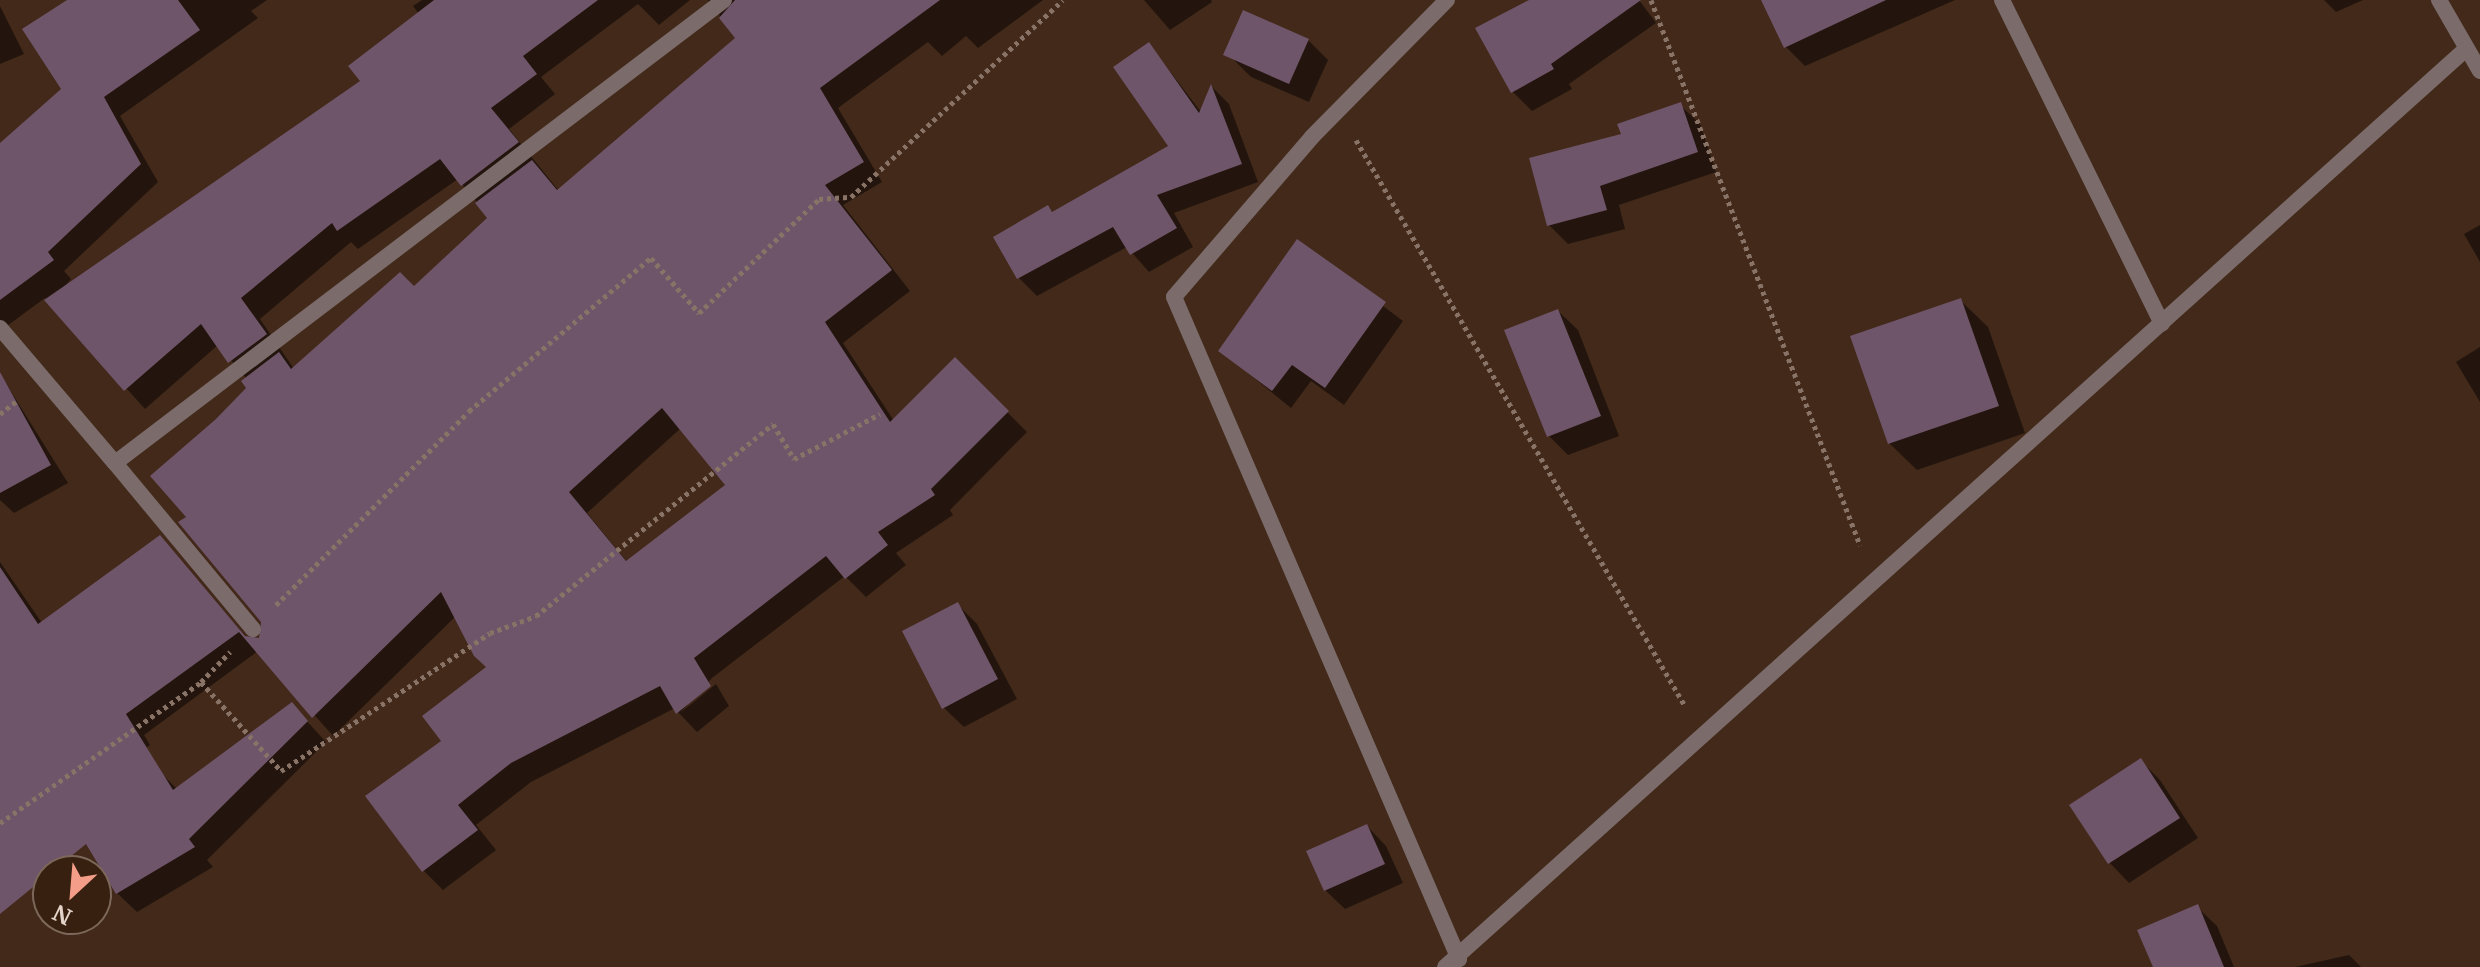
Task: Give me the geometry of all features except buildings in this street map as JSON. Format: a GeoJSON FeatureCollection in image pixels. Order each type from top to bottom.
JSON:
{"type":"FeatureCollection","features":[{"type":"Feature","properties":{"kind":"street"},"geometry":{"type":"LineString","coordinates":[[115,463],[724,0]]}},
{"type":"Feature","properties":{"kind":"street"},"geometry":{"type":"LineString","coordinates":[[1447,0],[1339,110],[1174,297],[1452,963],[2466,49]]}},
{"type":"Feature","properties":{"kind":"street"},"geometry":{"type":"LineString","coordinates":[[2002,0],[2162,324]]}},
{"type":"Feature","properties":{"kind":"street"},"geometry":{"type":"LineString","coordinates":[[2439,0],[2480,71]]}},
{"type":"Feature","properties":{"kind":"street"},"geometry":{"type":"LineString","coordinates":[[0,328],[253,629]]}},
{"type":"Feature","properties":{"kind":"path"},"geometry":{"type":"LineString","coordinates":[[0,823],[201,682],[469,411],[651,258],[699,313],[819,199],[851,197],[1063,0]]}},
{"type":"Feature","properties":{"kind":"path"},"geometry":{"type":"LineString","coordinates":[[1651,0],[1875,583]]}},
{"type":"Feature","properties":{"kind":"path"},"geometry":{"type":"LineString","coordinates":[[1339,110],[1704,737]]}},
{"type":"Feature","properties":{"kind":"path"},"geometry":{"type":"LineString","coordinates":[[201,682],[281,771],[490,633],[536,616],[773,424],[794,459],[880,414]]}}]}
